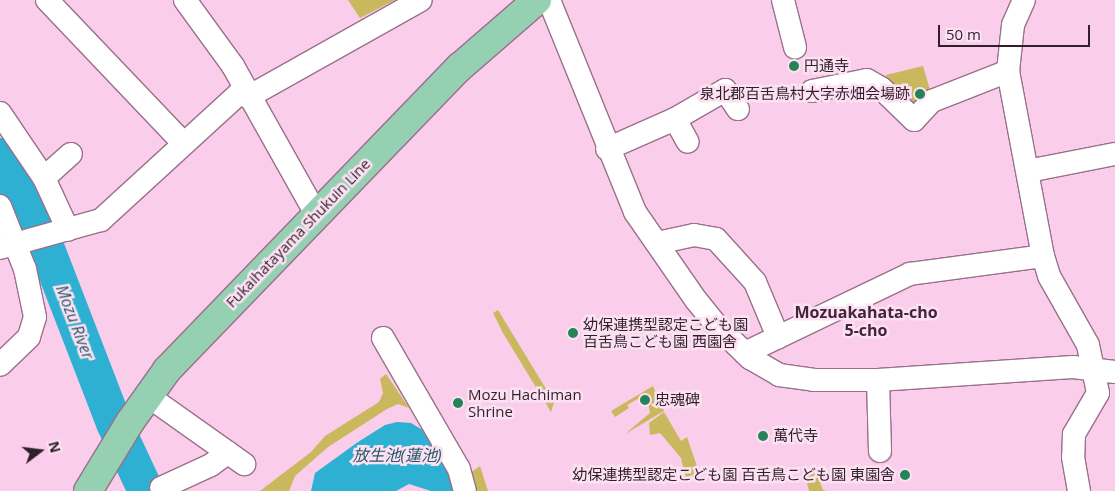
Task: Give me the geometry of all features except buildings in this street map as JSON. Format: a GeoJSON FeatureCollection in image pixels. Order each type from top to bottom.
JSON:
{"type":"FeatureCollection","features":[{"type":"Feature","properties":{"kind":"main road","name":"Fukaihatayama Shukuin Line"},"geometry":{"type":"LineString","coordinates":[[88,491],[107,458],[148,396],[173,364],[460,67],[537,0]]}},
{"type":"Feature","properties":{"kind":"street"},"geometry":{"type":"LineString","coordinates":[[47,0],[183,143]]}},
{"type":"Feature","properties":{"kind":"street"},"geometry":{"type":"LineString","coordinates":[[185,0],[233,66],[316,214]]}},
{"type":"Feature","properties":{"kind":"street"},"geometry":{"type":"LineString","coordinates":[[14,245],[101,220],[183,143],[246,92],[421,0]]}},
{"type":"Feature","properties":{"kind":"street"},"geometry":{"type":"LineString","coordinates":[[549,0],[635,212],[713,321],[745,353],[779,375],[813,380],[878,380],[1073,367],[1104,371]]}},
{"type":"Feature","properties":{"kind":"street"},"geometry":{"type":"LineString","coordinates":[[784,0],[795,47]]}},
{"type":"Feature","properties":{"kind":"street"},"geometry":{"type":"LineString","coordinates":[[1024,0],[1013,25],[1008,71],[1043,256],[1049,276],[1104,371],[1098,393],[1074,434],[1073,457],[1079,491]]}},
{"type":"Feature","properties":{"kind":"street"},"geometry":{"type":"LineString","coordinates":[[812,91],[867,80],[881,88],[914,120],[932,101],[1008,71]]}},
{"type":"Feature","properties":{"kind":"street"},"geometry":{"type":"LineString","coordinates":[[608,149],[675,119],[725,90],[738,109]]}},
{"type":"Feature","properties":{"kind":"street"},"geometry":{"type":"LineString","coordinates":[[0,113],[44,178],[64,231]]}},
{"type":"Feature","properties":{"kind":"street"},"geometry":{"type":"LineString","coordinates":[[675,119],[688,142]]}},
{"type":"Feature","properties":{"kind":"street"},"geometry":{"type":"LineString","coordinates":[[44,178],[71,154]]}},
{"type":"Feature","properties":{"kind":"street"},"geometry":{"type":"LineString","coordinates":[[1028,171],[1115,154]]}},
{"type":"Feature","properties":{"kind":"street"},"geometry":{"type":"LineString","coordinates":[[0,206],[31,287],[35,317],[29,337],[0,365]]}},
{"type":"Feature","properties":{"kind":"street"},"geometry":{"type":"LineString","coordinates":[[657,244],[694,235],[716,240],[755,282],[778,337]]}},
{"type":"Feature","properties":{"kind":"street"},"geometry":{"type":"LineString","coordinates":[[745,353],[910,274],[1043,256]]}},
{"type":"Feature","properties":{"kind":"street"},"geometry":{"type":"LineString","coordinates":[[383,338],[459,470],[465,491]]}},
{"type":"Feature","properties":{"kind":"street"},"geometry":{"type":"LineString","coordinates":[[878,380],[880,451]]}},
{"type":"Feature","properties":{"kind":"street"},"geometry":{"type":"LineString","coordinates":[[148,396],[236,458],[211,465],[161,488]]}},
{"type":"Feature","properties":{"kind":"shaded area"},"geometry":{"type":"Polygon","coordinates":[[[348,0],[395,0],[360,18],[348,0]]]}},
{"type":"Feature","properties":{"kind":"shaded area"},"geometry":{"type":"Polygon","coordinates":[[[923,66],[931,93],[911,110],[889,85],[886,75],[923,66]]]}},
{"type":"Feature","properties":{"kind":"shaded area"},"geometry":{"type":"Polygon","coordinates":[[[498,310],[554,402],[551,412],[503,333],[493,313],[498,310]]]}},
{"type":"Feature","properties":{"kind":"shaded area"},"geometry":{"type":"Polygon","coordinates":[[[386,374],[409,408],[398,404],[387,409],[328,447],[295,476],[289,491],[260,491],[311,452],[325,436],[379,402],[383,393],[380,379],[386,374]]]}},
{"type":"Feature","properties":{"kind":"shaded area"},"geometry":{"type":"Polygon","coordinates":[[[653,386],[664,411],[625,434],[650,413],[647,397],[645,395],[627,405],[629,408],[615,417],[611,411],[653,386]]]}},
{"type":"Feature","properties":{"kind":"shaded area"},"geometry":{"type":"Polygon","coordinates":[[[664,412],[681,441],[687,437],[700,475],[686,479],[681,458],[660,433],[650,435],[649,423],[664,412]]]}},
{"type":"Feature","properties":{"kind":"shaded area"},"geometry":{"type":"Polygon","coordinates":[[[480,466],[488,491],[475,491],[470,473],[480,466]]]}},
{"type":"Feature","properties":{"kind":"shaded area"},"geometry":{"type":"Polygon","coordinates":[[[810,472],[816,473],[823,490],[826,491],[809,491],[805,475],[810,472]]]}},
{"type":"Feature","properties":{"kind":"water","name":"放生池(蓮池)"},"geometry":{"type":"Polygon","coordinates":[[[397,422],[411,423],[426,432],[448,470],[453,491],[431,491],[409,484],[396,491],[311,491],[315,473],[385,425],[397,422]]]}},
{"type":"Feature","properties":{"kind":"waterway","name":"Mozu River"},"geometry":{"type":"LineString","coordinates":[[0,156],[38,226],[114,423],[146,491]]}},
{"type":"Feature","properties":{"kind":"place","name":"円通寺"},"geometry":{"type":"Point","coordinates":[794,66]}},
{"type":"Feature","properties":{"kind":"place","name":"泉北郡百舌鳥村大字赤畑会場跡"},"geometry":{"type":"Point","coordinates":[920,94]}},
{"type":"Feature","properties":{"kind":"place","name":"幼保連携型認定こども園 百舌鳥こども園 西園舎"},"geometry":{"type":"Point","coordinates":[573,333]}},
{"type":"Feature","properties":{"kind":"place","name":"忠魂碑"},"geometry":{"type":"Point","coordinates":[645,400]}},
{"type":"Feature","properties":{"kind":"place","name":"Mozu Hachiman Shrine"},"geometry":{"type":"Point","coordinates":[458,403]}},
{"type":"Feature","properties":{"kind":"place","name":"萬代寺"},"geometry":{"type":"Point","coordinates":[763,436]}},
{"type":"Feature","properties":{"kind":"place","name":"幼保連携型認定こども園 百舌鳥こども園 東園舎"},"geometry":{"type":"Point","coordinates":[905,475]}},
{"type":"Feature","properties":{"kind":"district","name":"Mozuakahata-cho 5-cho"},"geometry":{"type":"Point","coordinates":[866,321]}}]}
